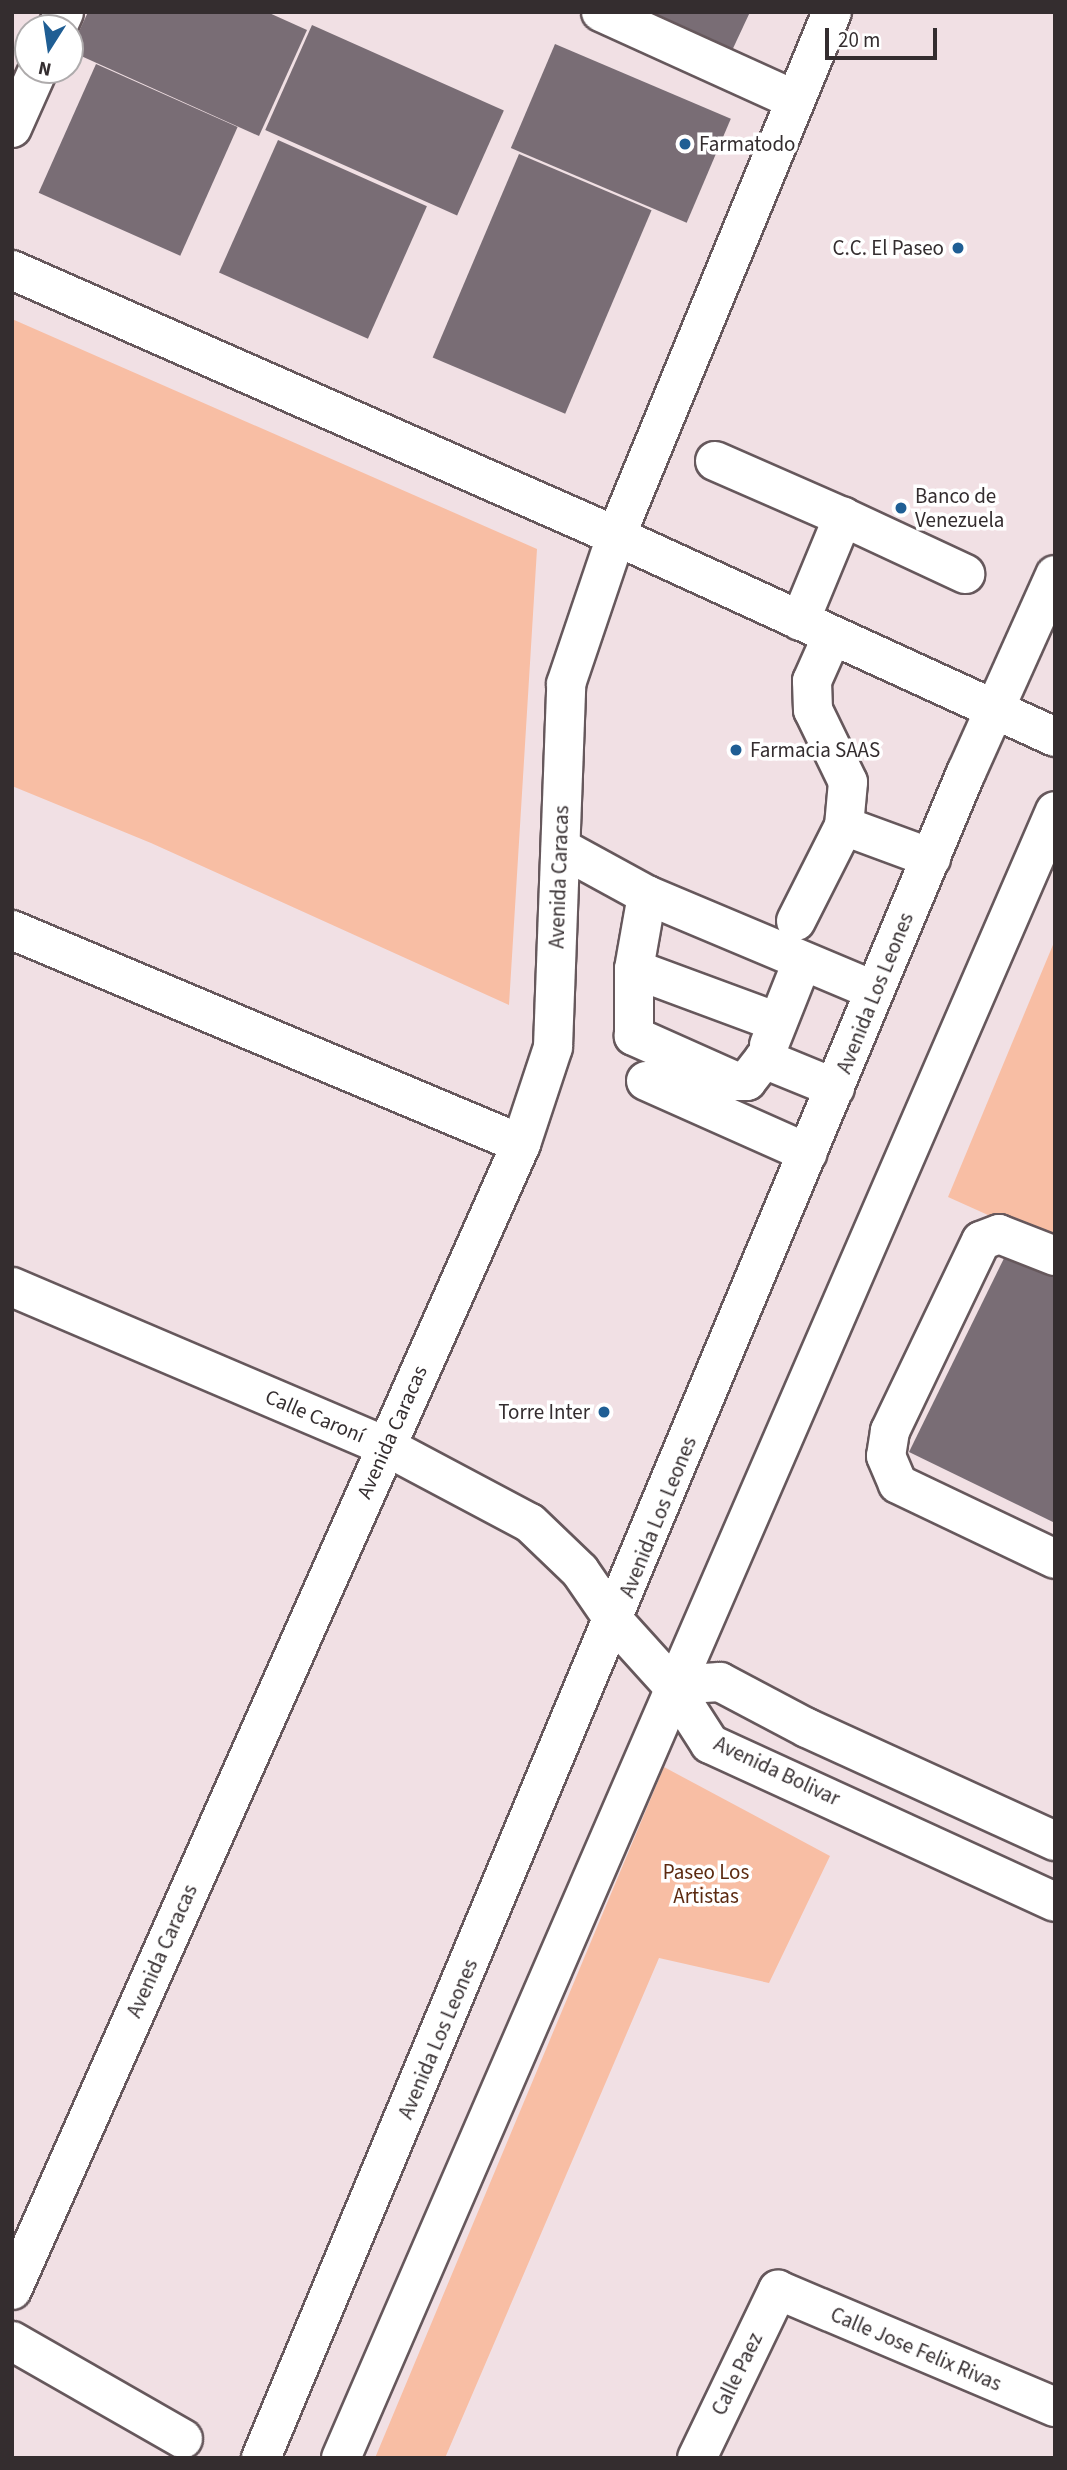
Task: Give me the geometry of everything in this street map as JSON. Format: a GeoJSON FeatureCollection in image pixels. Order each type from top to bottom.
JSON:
{"type":"FeatureCollection","features":[{"type":"Feature","properties":{"kind":"street"},"geometry":{"type":"LineString","coordinates":[[601,12],[795,100]]}},
{"type":"Feature","properties":{"kind":"street","name":"Avenida Caracas"},"geometry":{"type":"LineString","coordinates":[[12,2289],[521,1144],[553,1047],[566,684],[616,536],[832,12]]}},
{"type":"Feature","properties":{"kind":"street"},"geometry":{"type":"LineString","coordinates":[[12,128],[32,84]]}},
{"type":"Feature","properties":{"kind":"street"},"geometry":{"type":"LineString","coordinates":[[12,271],[616,536],[816,629],[998,707],[1055,737]]}},
{"type":"Feature","properties":{"kind":"street"},"geometry":{"type":"LineString","coordinates":[[715,461],[965,574]]}},
{"type":"Feature","properties":{"kind":"street"},"geometry":{"type":"LineString","coordinates":[[796,921],[844,826],[848,782],[813,710],[812,681],[816,629],[843,517]]}},
{"type":"Feature","properties":{"kind":"street","name":"Avenida Los Leones"},"geometry":{"type":"LineString","coordinates":[[261,2458],[615,1622],[930,858],[1055,575]]}},
{"type":"Feature","properties":{"kind":"street"},"geometry":{"type":"LineString","coordinates":[[341,2458],[672,1685],[1055,811]]}},
{"type":"Feature","properties":{"kind":"street"},"geometry":{"type":"LineString","coordinates":[[844,826],[930,858]]}},
{"type":"Feature","properties":{"kind":"street"},"geometry":{"type":"LineString","coordinates":[[561,848],[648,895],[875,992]]}},
{"type":"Feature","properties":{"kind":"street"},"geometry":{"type":"LineString","coordinates":[[648,895],[634,969],[634,1035],[735,1081],[747,1081],[764,1059],[802,962]]}},
{"type":"Feature","properties":{"kind":"street"},"geometry":{"type":"LineString","coordinates":[[12,930],[521,1144]]}},
{"type":"Feature","properties":{"kind":"street"},"geometry":{"type":"LineString","coordinates":[[634,969],[777,1022]]}},
{"type":"Feature","properties":{"kind":"street"},"geometry":{"type":"LineString","coordinates":[[764,1059],[835,1088]]}},
{"type":"Feature","properties":{"kind":"street"},"geometry":{"type":"LineString","coordinates":[[646,1081],[808,1153]]}},
{"type":"Feature","properties":{"kind":"street"},"geometry":{"type":"LineString","coordinates":[[1055,1256],[999,1234],[981,1241],[890,1431],[887,1456],[898,1484],[1055,1559]]}},
{"type":"Feature","properties":{"kind":"street","name":"Calle Caroní"},"geometry":{"type":"LineString","coordinates":[[12,1287],[385,1446],[530,1523],[580,1571],[615,1622],[672,1685]]}},
{"type":"Feature","properties":{"kind":"street"},"geometry":{"type":"LineString","coordinates":[[672,1685],[720,1682],[807,1728],[1055,1842]]}},
{"type":"Feature","properties":{"kind":"street","name":"Avenida Bolivar"},"geometry":{"type":"LineString","coordinates":[[672,1685],[710,1744],[1055,1902]]}},
{"type":"Feature","properties":{"kind":"street","name":"Calle Jose Felix Rivas"},"geometry":{"type":"LineString","coordinates":[[778,2290],[1055,2407]]}},
{"type":"Feature","properties":{"kind":"street","name":"Calle Paez"},"geometry":{"type":"LineString","coordinates":[[696,2458],[778,2290]]}},
{"type":"Feature","properties":{"kind":"street"},"geometry":{"type":"LineString","coordinates":[[12,2341],[183,2439]]}},
{"type":"Feature","properties":{"kind":"green space"},"geometry":{"type":"Polygon","coordinates":[[[12,319],[537,549],[509,1005],[151,843],[12,786],[12,319]]]}},
{"type":"Feature","properties":{"kind":"green space"},"geometry":{"type":"Polygon","coordinates":[[[1055,940],[1055,1245],[948,1197],[1055,940]]]}},
{"type":"Feature","properties":{"kind":"green space","name":"Paseo Los Artistas"},"geometry":{"type":"Polygon","coordinates":[[[664,1767],[830,1856],[769,1983],[659,1958],[445,2458],[375,2458],[664,1767]]]}},
{"type":"Feature","properties":{"kind":"building"},"geometry":{"type":"Polygon","coordinates":[[[88,12],[267,12],[307,30],[259,136],[84,57],[84,21],[88,12]]]}},
{"type":"Feature","properties":{"kind":"building"},"geometry":{"type":"Polygon","coordinates":[[[630,12],[750,12],[729,57],[630,12]]]}},
{"type":"Feature","properties":{"kind":"building"},"geometry":{"type":"Polygon","coordinates":[[[312,25],[504,110],[457,215],[265,130],[312,25]]]}},
{"type":"Feature","properties":{"kind":"building"},"geometry":{"type":"Polygon","coordinates":[[[555,44],[731,119],[687,223],[511,148],[555,44]]]}},
{"type":"Feature","properties":{"kind":"building"},"geometry":{"type":"Polygon","coordinates":[[[96,64],[238,127],[180,256],[39,193],[96,64]]]}},
{"type":"Feature","properties":{"kind":"building"},"geometry":{"type":"Polygon","coordinates":[[[278,140],[427,206],[368,339],[219,272],[278,140]]]}},
{"type":"Feature","properties":{"kind":"building"},"geometry":{"type":"Polygon","coordinates":[[[519,154],[652,210],[565,414],[433,357],[519,154]]]}},
{"type":"Feature","properties":{"kind":"building"},"geometry":{"type":"Polygon","coordinates":[[[1011,1244],[1055,1265],[1055,1523],[909,1452],[1011,1244]]]}},
{"type":"Feature","properties":{"kind":"place","name":"Farmatodo"},"geometry":{"type":"Point","coordinates":[685,144]}},
{"type":"Feature","properties":{"kind":"place","name":"C.C. El Paseo"},"geometry":{"type":"Point","coordinates":[958,248]}},
{"type":"Feature","properties":{"kind":"place","name":"Banco de Venezuela"},"geometry":{"type":"Point","coordinates":[901,508]}},
{"type":"Feature","properties":{"kind":"place","name":"Farmacia SAAS"},"geometry":{"type":"Point","coordinates":[736,750]}},
{"type":"Feature","properties":{"kind":"place","name":"Torre Inter"},"geometry":{"type":"Point","coordinates":[604,1412]}}]}
